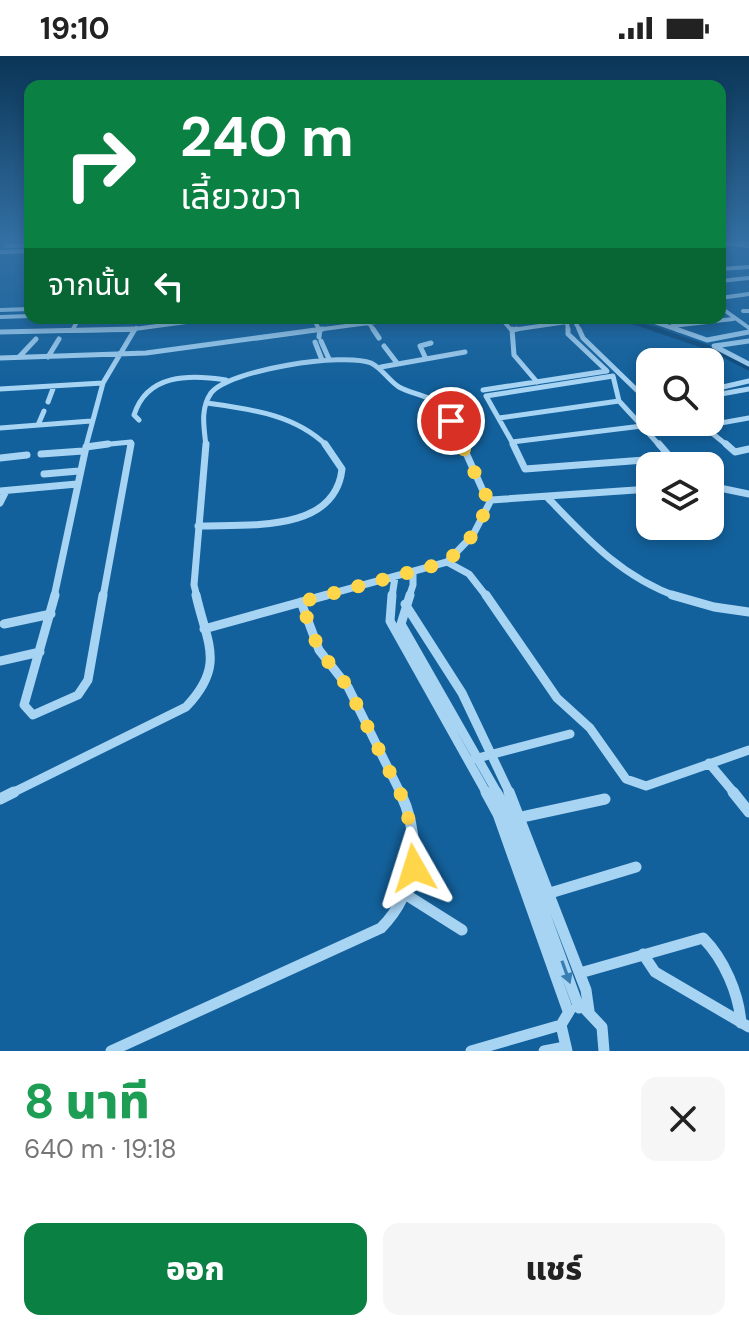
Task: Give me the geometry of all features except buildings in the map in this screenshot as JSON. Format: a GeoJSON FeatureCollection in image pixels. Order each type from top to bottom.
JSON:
{"type":"FeatureCollection","features":[{"type":"Feature","properties":{"kind":"street"},"geometry":{"type":"LineString","coordinates":[[726,297],[749,294]]}},
{"type":"Feature","properties":{"kind":"street"},"geometry":{"type":"LineString","coordinates":[[0,310],[24,309]]}},
{"type":"Feature","properties":{"kind":"street"},"geometry":{"type":"LineString","coordinates":[[726,313],[749,330]]}},
{"type":"Feature","properties":{"kind":"street"},"geometry":{"type":"LineString","coordinates":[[0,317],[24,316]]}},
{"type":"Feature","properties":{"kind":"street"},"geometry":{"type":"LineString","coordinates":[[726,320],[733,319]]}},
{"type":"Feature","properties":{"kind":"street"},"geometry":{"type":"LineString","coordinates":[[72,331],[76,324]]}},
{"type":"Feature","properties":{"kind":"street"},"geometry":{"type":"LineString","coordinates":[[116,330],[119,324]]}},
{"type":"Feature","properties":{"kind":"street"},"geometry":{"type":"LineString","coordinates":[[314,324],[322,360]]}},
{"type":"Feature","properties":{"kind":"street"},"geometry":{"type":"LineString","coordinates":[[306,331],[318,338],[366,324]]}},
{"type":"Feature","properties":{"kind":"street"},"geometry":{"type":"LineString","coordinates":[[370,324],[379,338]]}},
{"type":"Feature","properties":{"kind":"street"},"geometry":{"type":"LineString","coordinates":[[506,324],[512,330],[514,355],[537,382]]}},
{"type":"Feature","properties":{"kind":"street"},"geometry":{"type":"LineString","coordinates":[[512,330],[553,324]]}},
{"type":"Feature","properties":{"kind":"street"},"geometry":{"type":"LineString","coordinates":[[483,390],[607,371],[568,334],[567,324]]}},
{"type":"Feature","properties":{"kind":"street"},"geometry":{"type":"LineString","coordinates":[[576,324],[583,338],[636,390]]}},
{"type":"Feature","properties":{"kind":"street"},"geometry":{"type":"LineString","coordinates":[[661,324],[707,340],[749,330]]}},
{"type":"Feature","properties":{"kind":"street"},"geometry":{"type":"LineString","coordinates":[[670,327],[694,324]]}},
{"type":"Feature","properties":{"kind":"street"},"geometry":{"type":"LineString","coordinates":[[0,332],[116,330],[136,326]]}},
{"type":"Feature","properties":{"kind":"street"},"geometry":{"type":"LineString","coordinates":[[41,454],[84,449],[131,442],[88,680],[78,695],[33,715],[24,705],[51,614],[79,471],[84,449],[91,421],[103,383],[136,326]]}},
{"type":"Feature","properties":{"kind":"street"},"geometry":{"type":"LineString","coordinates":[[0,358],[120,355],[306,331],[318,338],[329,359]]}},
{"type":"Feature","properties":{"kind":"street"},"geometry":{"type":"LineString","coordinates":[[19,357],[36,339]]}},
{"type":"Feature","properties":{"kind":"street"},"geometry":{"type":"LineString","coordinates":[[48,357],[59,339]]}},
{"type":"Feature","properties":{"kind":"street"},"geometry":{"type":"LineString","coordinates":[[749,341],[714,346],[749,364]]}},
{"type":"Feature","properties":{"kind":"street"},"geometry":{"type":"LineString","coordinates":[[426,359],[420,346],[431,343]]}},
{"type":"Feature","properties":{"kind":"street"},"geometry":{"type":"LineString","coordinates":[[384,346],[397,363]]}},
{"type":"Feature","properties":{"kind":"street"},"geometry":{"type":"LineString","coordinates":[[381,367],[465,352]]}},
{"type":"Feature","properties":{"kind":"street"},"geometry":{"type":"LineString","coordinates":[[734,357],[749,355]]}},
{"type":"Feature","properties":{"kind":"street"},"geometry":{"type":"LineString","coordinates":[[53,365],[60,356]]}},
{"type":"Feature","properties":{"kind":"street"},"geometry":{"type":"LineString","coordinates":[[0,799],[186,707],[201,693],[214,669],[214,655],[204,629],[194,585],[206,449],[203,414],[213,390],[226,380],[252,372],[322,360],[360,360],[381,367],[399,387],[431,399],[446,410],[484,493],[491,500],[636,490]]}},
{"type":"Feature","properties":{"kind":"street"},"geometry":{"type":"LineString","coordinates":[[139,420],[134,415],[138,402],[146,391],[159,383],[200,376],[226,380]]}},
{"type":"Feature","properties":{"kind":"street"},"geometry":{"type":"LineString","coordinates":[[636,420],[619,401],[613,376],[486,396],[525,469],[671,458],[650,436]]}},
{"type":"Feature","properties":{"kind":"street"},"geometry":{"type":"LineString","coordinates":[[724,389],[749,381]]}},
{"type":"Feature","properties":{"kind":"street"},"geometry":{"type":"LineString","coordinates":[[0,389],[103,383]]}},
{"type":"Feature","properties":{"kind":"street"},"geometry":{"type":"LineString","coordinates":[[48,402],[54,386]]}},
{"type":"Feature","properties":{"kind":"street"},"geometry":{"type":"LineString","coordinates":[[724,392],[749,389]]}},
{"type":"Feature","properties":{"kind":"street"},"geometry":{"type":"LineString","coordinates":[[499,418],[619,401]]}},
{"type":"Feature","properties":{"kind":"street"},"geometry":{"type":"LineString","coordinates":[[198,526],[282,520],[313,514],[335,496],[342,469],[326,443],[307,428],[271,414],[206,403]]}},
{"type":"Feature","properties":{"kind":"street"},"geometry":{"type":"LineString","coordinates":[[38,425],[44,411]]}},
{"type":"Feature","properties":{"kind":"street"},"geometry":{"type":"LineString","coordinates":[[724,421],[749,418]]}},
{"type":"Feature","properties":{"kind":"street"},"geometry":{"type":"LineString","coordinates":[[0,428],[91,421]]}},
{"type":"Feature","properties":{"kind":"street"},"geometry":{"type":"LineString","coordinates":[[512,442],[636,427]]}},
{"type":"Feature","properties":{"kind":"street"},"geometry":{"type":"LineString","coordinates":[[716,436],[735,452],[749,449]]}},
{"type":"Feature","properties":{"kind":"street"},"geometry":{"type":"LineString","coordinates":[[0,458],[27,455]]}},
{"type":"Feature","properties":{"kind":"street"},"geometry":{"type":"LineString","coordinates":[[44,474],[79,471]]}},
{"type":"Feature","properties":{"kind":"street"},"geometry":{"type":"LineString","coordinates":[[0,503],[3,491],[77,484]]}},
{"type":"Feature","properties":{"kind":"street"},"geometry":{"type":"LineString","coordinates":[[724,489],[749,494]]}},
{"type":"Feature","properties":{"kind":"street"},"geometry":{"type":"LineString","coordinates":[[548,498],[616,566],[684,599],[749,612]]}},
{"type":"Feature","properties":{"kind":"street"},"geometry":{"type":"LineString","coordinates":[[204,629],[447,562],[473,535],[491,500]]}},
{"type":"Feature","properties":{"kind":"street"},"geometry":{"type":"LineString","coordinates":[[447,562],[469,574],[479,585],[557,698],[590,728],[626,779],[646,786],[749,750]]}},
{"type":"Feature","properties":{"kind":"street"},"geometry":{"type":"LineString","coordinates":[[413,572],[415,583],[400,615],[401,624],[434,682],[580,973],[579,1010],[561,1025],[471,1051]]}},
{"type":"Feature","properties":{"kind":"street"},"geometry":{"type":"LineString","coordinates":[[395,577],[395,589],[387,611],[390,621],[473,760]]}},
{"type":"Feature","properties":{"kind":"street"},"geometry":{"type":"LineString","coordinates":[[111,1051],[381,928],[397,912],[405,894],[414,868],[407,807],[348,687],[319,650],[301,602]]}},
{"type":"Feature","properties":{"kind":"street"},"geometry":{"type":"LineString","coordinates":[[405,604],[433,641],[522,817],[544,902],[579,1010],[604,1030],[604,1051]]}},
{"type":"Feature","properties":{"kind":"street"},"geometry":{"type":"LineString","coordinates":[[4,624],[51,614]]}},
{"type":"Feature","properties":{"kind":"street"},"geometry":{"type":"LineString","coordinates":[[0,661],[40,652]]}},
{"type":"Feature","properties":{"kind":"street"},"geometry":{"type":"LineString","coordinates":[[434,682],[452,678]]}},
{"type":"Feature","properties":{"kind":"street"},"geometry":{"type":"LineString","coordinates":[[473,760],[570,734]]}},
{"type":"Feature","properties":{"kind":"street"},"geometry":{"type":"LineString","coordinates":[[709,763],[749,812]]}},
{"type":"Feature","properties":{"kind":"street"},"geometry":{"type":"LineString","coordinates":[[522,817],[605,799]]}},
{"type":"Feature","properties":{"kind":"street"},"geometry":{"type":"LineString","coordinates":[[544,902],[636,867]]}},
{"type":"Feature","properties":{"kind":"street"},"geometry":{"type":"LineString","coordinates":[[405,894],[462,930]]}},
{"type":"Feature","properties":{"kind":"street"},"geometry":{"type":"LineString","coordinates":[[580,973],[695,938],[709,943],[741,1008],[745,1025]]}},
{"type":"Feature","properties":{"kind":"street"},"geometry":{"type":"LineString","coordinates":[[643,954],[655,972],[745,1025]]}},
{"type":"Feature","properties":{"kind":"street"},"geometry":{"type":"LineString","coordinates":[[544,1051],[566,1049],[561,1025]]}},
{"type":"Feature","properties":{"kind":"waterway"},"geometry":{"type":"LineString","coordinates":[[638,324],[658,330]]}},
{"type":"Feature","properties":{"kind":"waterway"},"geometry":{"type":"LineString","coordinates":[[658,330],[710,348],[749,368]]}},
{"type":"Feature","properties":{"kind":"route"},"geometry":{"type":"LineString","coordinates":[[414,868],[407,807],[348,687],[319,650],[301,602],[447,562],[473,535],[491,500],[484,493],[451,421]]}}]}
